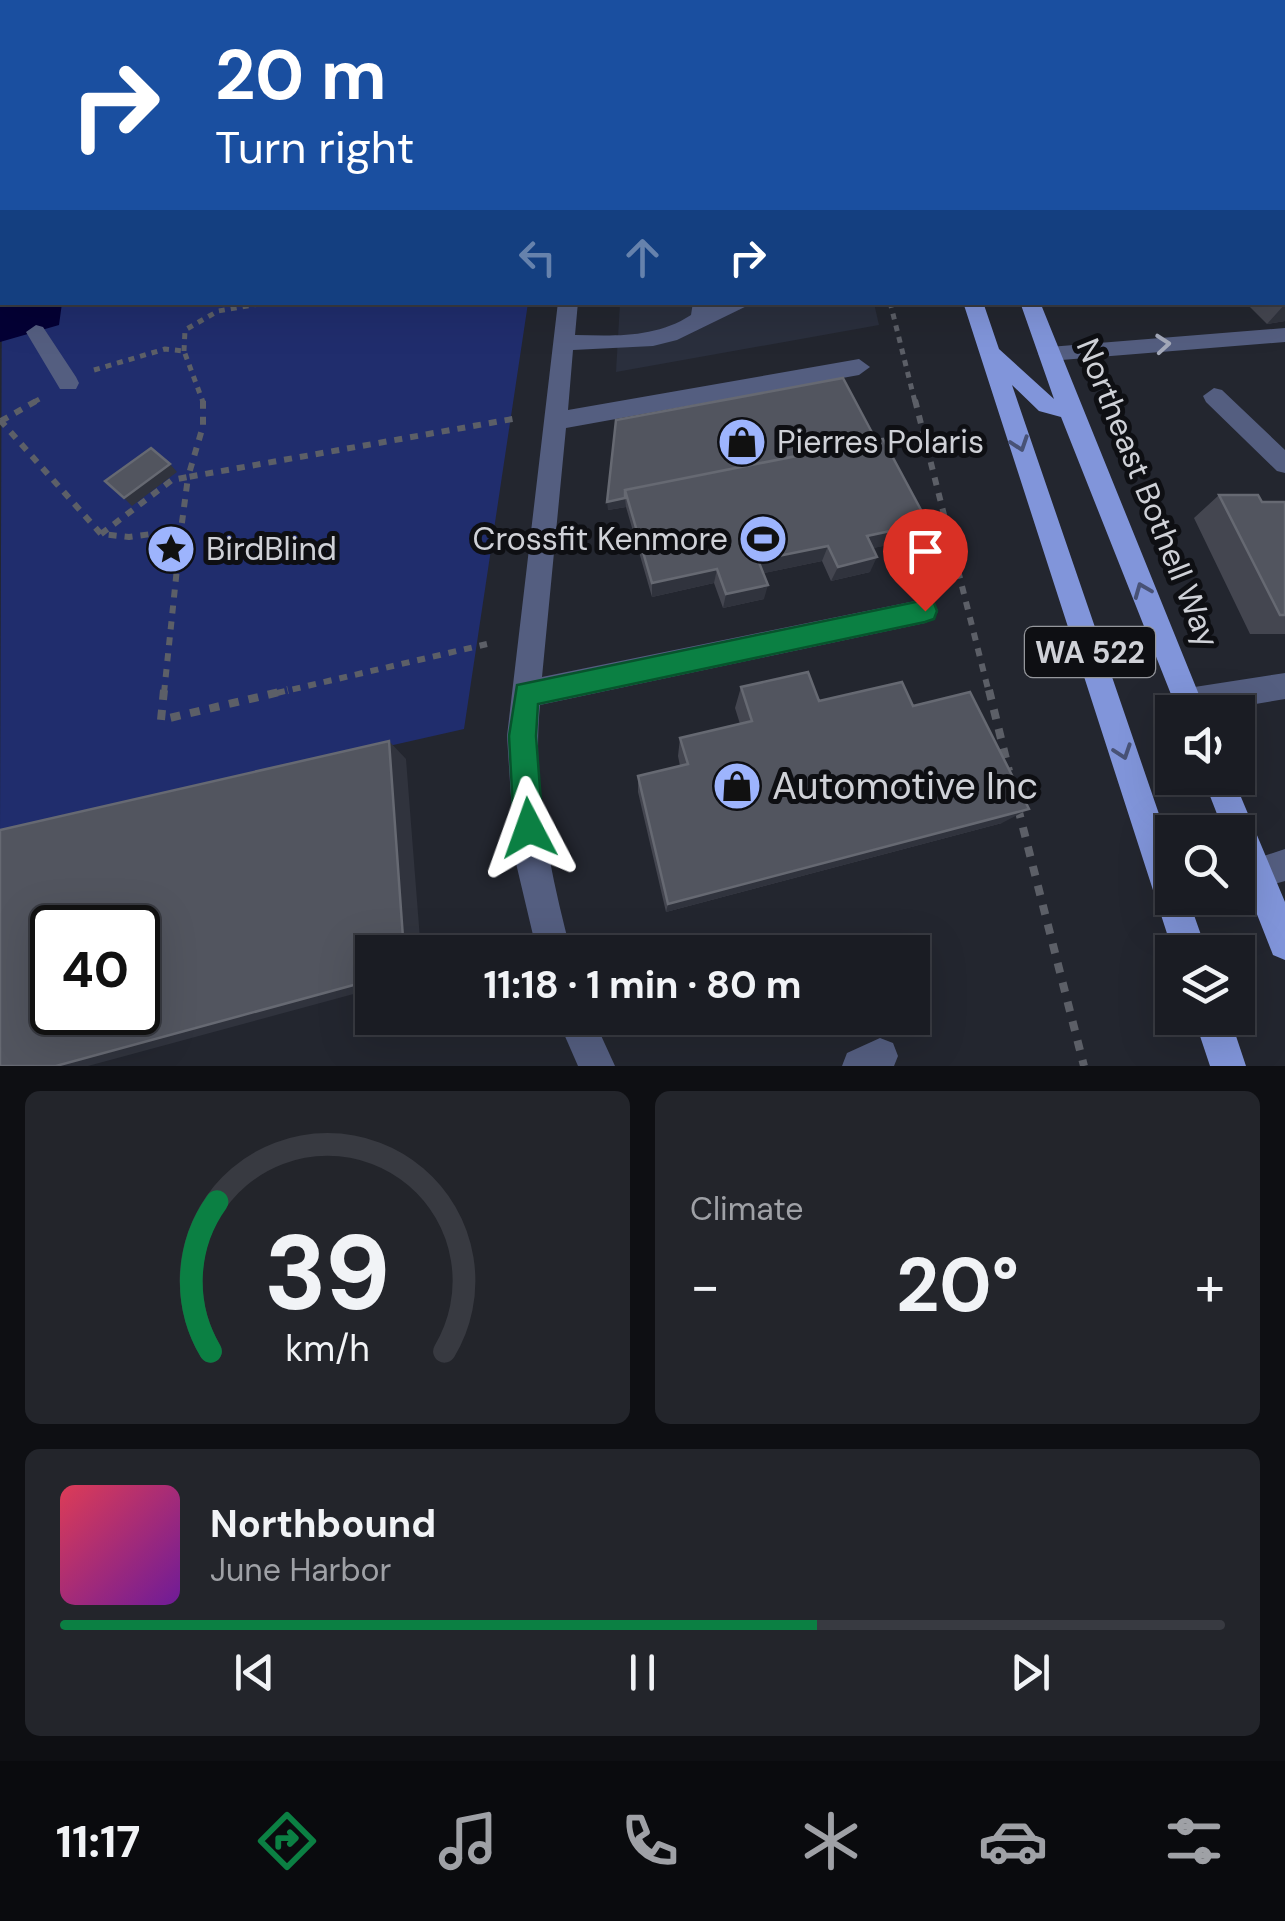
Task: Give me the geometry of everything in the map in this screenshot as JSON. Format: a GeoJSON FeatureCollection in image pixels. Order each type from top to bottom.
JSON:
{"type":"FeatureCollection","features":[{"type":"Feature","properties":{"kind":"main road","name":"WA 522"},"geometry":{"type":"LineString","coordinates":[[974,305],[1184,935]]}},
{"type":"Feature","properties":{"kind":"main road","name":"Northeast Bothell Way"},"geometry":{"type":"LineString","coordinates":[[1031,305],[1070,412],[1185,695]]}},
{"type":"Feature","properties":{"kind":"main road"},"geometry":{"type":"LineString","coordinates":[[989,352],[1046,405],[1070,412]]}},
{"type":"Feature","properties":{"kind":"main road"},"geometry":{"type":"LineString","coordinates":[[1228,795],[1271,869],[1285,944]]}},
{"type":"Feature","properties":{"kind":"main road"},"geometry":{"type":"LineString","coordinates":[[1218,1035],[1228,1066]]}},
{"type":"Feature","properties":{"kind":"street"},"geometry":{"type":"LineString","coordinates":[[550,935],[531,859],[522,736],[568,305]]}},
{"type":"Feature","properties":{"kind":"street"},"geometry":{"type":"LineString","coordinates":[[564,342],[618,344],[673,334],[688,328],[701,310],[728,305]]}},
{"type":"Feature","properties":{"kind":"street"},"geometry":{"type":"LineString","coordinates":[[36,332],[68,383]]}},
{"type":"Feature","properties":{"kind":"street"},"geometry":{"type":"LineString","coordinates":[[1049,354],[1285,334]]}},
{"type":"Feature","properties":{"kind":"street"},"geometry":{"type":"LineString","coordinates":[[555,421],[860,366]]}},
{"type":"Feature","properties":{"kind":"street"},"geometry":{"type":"LineString","coordinates":[[1214,396],[1285,464]]}},
{"type":"Feature","properties":{"kind":"street"},"geometry":{"type":"LineString","coordinates":[[526,694],[925,611]]}},
{"type":"Feature","properties":{"kind":"street"},"geometry":{"type":"LineString","coordinates":[[1244,695],[1285,686]]}},
{"type":"Feature","properties":{"kind":"street"},"geometry":{"type":"LineString","coordinates":[[583,1035],[597,1066]]}},
{"type":"Feature","properties":{"kind":"path"},"geometry":{"type":"LineString","coordinates":[[251,305],[218,310],[184,330],[184,351],[203,388],[205,414],[188,477],[161,720],[487,644]]}},
{"type":"Feature","properties":{"kind":"path"},"geometry":{"type":"LineString","coordinates":[[891,305],[1012,782]]}},
{"type":"Feature","properties":{"kind":"path"},"geometry":{"type":"LineString","coordinates":[[181,530],[129,536],[101,534],[0,421],[86,372],[165,349],[184,351]]}},
{"type":"Feature","properties":{"kind":"path"},"geometry":{"type":"LineString","coordinates":[[101,534],[172,480],[518,418]]}},
{"type":"Feature","properties":{"kind":"path"},"geometry":{"type":"LineString","coordinates":[[1016,802],[1084,1066]]}},
{"type":"Feature","properties":{"kind":"shaded area"},"geometry":{"type":"Polygon","coordinates":[[[0,305],[62,305],[59,325],[0,342],[0,305]]]}},
{"type":"Feature","properties":{"kind":"shaded area"},"geometry":{"type":"Polygon","coordinates":[[[2,305],[528,305],[464,729],[0,834],[2,305]]]}},
{"type":"Feature","properties":{"kind":"shaded area"},"geometry":{"type":"Polygon","coordinates":[[[620,305],[874,305],[879,325],[616,372],[620,305]]]}},
{"type":"Feature","properties":{"kind":"building","name":"Pierres Polaris"},"geometry":{"type":"Polygon","coordinates":[[[843,378],[876,440],[625,490],[625,498],[607,502],[616,420],[843,378]]]}},
{"type":"Feature","properties":{"kind":"building"},"geometry":{"type":"Polygon","coordinates":[[[883,439],[928,523],[867,536],[877,557],[838,567],[828,546],[758,560],[768,585],[726,594],[717,569],[652,583],[625,490],[883,439]]]}},
{"type":"Feature","properties":{"kind":"building"},"geometry":{"type":"Polygon","coordinates":[[[151,448],[170,464],[124,498],[105,481],[151,448]]]}},
{"type":"Feature","properties":{"kind":"building"},"geometry":{"type":"Polygon","coordinates":[[[1219,495],[1258,495],[1262,502],[1285,502],[1285,615],[1280,615],[1219,495]]]}},
{"type":"Feature","properties":{"kind":"building"},"geometry":{"type":"Polygon","coordinates":[[[808,672],[819,701],[902,682],[913,706],[970,692],[1029,809],[668,904],[638,776],[688,764],[680,738],[752,721],[741,687],[808,672]]]}},
{"type":"Feature","properties":{"kind":"building"},"geometry":{"type":"Polygon","coordinates":[[[389,741],[403,935],[355,935],[355,985],[56,1066],[0,1066],[0,830],[389,741]]]}},
{"type":"Feature","properties":{"kind":"place","name":"Pierres Polaris"},"geometry":{"type":"Point","coordinates":[742,442]}},
{"type":"Feature","properties":{"kind":"place","name":"Crossfit Kenmore"},"geometry":{"type":"Point","coordinates":[763,539]}},
{"type":"Feature","properties":{"kind":"place","name":"BirdBlind"},"geometry":{"type":"Point","coordinates":[171,549]}},
{"type":"Feature","properties":{"kind":"place","name":"Automotive Inc"},"geometry":{"type":"Point","coordinates":[737,786]}},
{"type":"Feature","properties":{"kind":"route"},"geometry":{"type":"LineString","coordinates":[[529,828],[522,736],[526,694],[925,611]]}}]}
